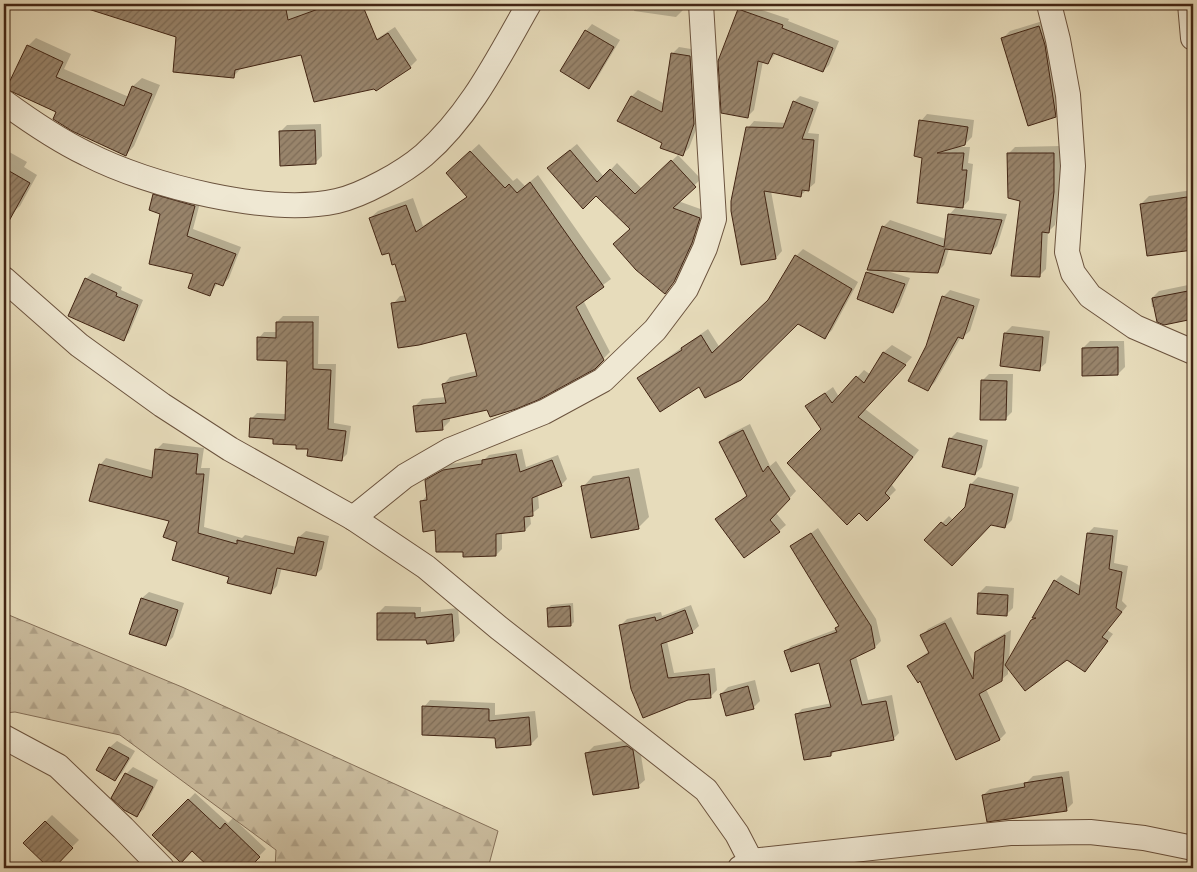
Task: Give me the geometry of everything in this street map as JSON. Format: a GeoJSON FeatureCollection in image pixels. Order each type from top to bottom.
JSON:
{"type":"FeatureCollection","features":[{"type":"Feature","properties":{"kind":"street"},"geometry":{"type":"LineString","coordinates":[[4,102],[30,122],[87,154],[133,174],[229,199],[282,206],[337,201],[386,180],[422,157],[450,129],[475,98],[529,4]]}},
{"type":"Feature","properties":{"kind":"street"},"geometry":{"type":"LineString","coordinates":[[353,518],[405,476],[450,450],[544,412],[604,380],[655,330],[686,289],[705,248],[714,219],[701,4]]}},
{"type":"Feature","properties":{"kind":"street"},"geometry":{"type":"LineString","coordinates":[[1049,4],[1068,95],[1073,166],[1067,252],[1073,273],[1090,296],[1135,327],[1193,352]]}},
{"type":"Feature","properties":{"kind":"street"},"geometry":{"type":"LineString","coordinates":[[1190,4],[1193,38]]}},
{"type":"Feature","properties":{"kind":"street"},"geometry":{"type":"LineString","coordinates":[[4,279],[79,345],[162,405],[230,449],[353,518],[426,567],[499,628],[706,790],[737,834],[746,865],[1010,833],[1090,832],[1144,838],[1193,848]]}},
{"type":"Feature","properties":{"kind":"street"},"geometry":{"type":"LineString","coordinates":[[4,737],[58,766],[162,868]]}},
{"type":"Feature","properties":{"kind":"green space"},"geometry":{"type":"Polygon","coordinates":[[[4,613],[182,687],[498,831],[488,868],[275,868],[276,850],[120,735],[15,712],[4,713],[4,613]]]}},
{"type":"Feature","properties":{"kind":"building"},"geometry":{"type":"Polygon","coordinates":[[[86,4],[171,4],[240,10],[270,4],[285,4],[288,20],[332,4],[362,4],[377,40],[388,33],[411,68],[376,91],[374,89],[314,102],[301,55],[235,70],[234,78],[173,72],[176,37],[85,8],[86,4]]]}},
{"type":"Feature","properties":{"kind":"building"},"geometry":{"type":"Polygon","coordinates":[[[738,9],[783,25],[782,28],[833,48],[823,72],[773,53],[768,64],[758,61],[748,118],[721,113],[718,61],[738,9]]]}},
{"type":"Feature","properties":{"kind":"building"},"geometry":{"type":"Polygon","coordinates":[[[1039,26],[1045,45],[1056,117],[1028,126],[1001,38],[1039,26]]]}},
{"type":"Feature","properties":{"kind":"building"},"geometry":{"type":"Polygon","coordinates":[[[585,30],[614,47],[589,89],[560,71],[585,30]]]}},
{"type":"Feature","properties":{"kind":"building"},"geometry":{"type":"Polygon","coordinates":[[[27,45],[63,62],[56,77],[124,106],[132,86],[152,94],[126,156],[72,131],[53,119],[56,112],[6,89],[27,45]]]}},
{"type":"Feature","properties":{"kind":"building"},"geometry":{"type":"Polygon","coordinates":[[[671,53],[690,56],[694,124],[683,156],[660,148],[662,143],[617,121],[631,96],[662,112],[671,53]]]}},
{"type":"Feature","properties":{"kind":"building"},"geometry":{"type":"Polygon","coordinates":[[[793,101],[813,109],[802,139],[814,140],[809,191],[802,190],[801,197],[764,191],[776,259],[741,265],[731,211],[731,201],[746,127],[783,128],[793,101]]]}},
{"type":"Feature","properties":{"kind":"building"},"geometry":{"type":"Polygon","coordinates":[[[919,120],[968,127],[965,145],[937,153],[964,153],[962,170],[967,170],[963,208],[917,203],[922,158],[914,156],[919,120]]]}},
{"type":"Feature","properties":{"kind":"building"},"geometry":{"type":"Polygon","coordinates":[[[315,130],[316,164],[280,166],[279,131],[315,130]]]}},
{"type":"Feature","properties":{"kind":"building"},"geometry":{"type":"Polygon","coordinates":[[[570,150],[597,182],[610,169],[635,194],[671,160],[696,187],[673,208],[700,218],[692,243],[674,282],[665,294],[636,270],[613,244],[630,229],[596,196],[583,209],[547,168],[570,150]]]}},
{"type":"Feature","properties":{"kind":"building"},"geometry":{"type":"Polygon","coordinates":[[[470,151],[505,188],[509,184],[517,193],[530,182],[604,287],[576,307],[604,360],[595,369],[538,400],[516,409],[490,417],[487,410],[442,420],[443,430],[416,432],[413,406],[446,403],[442,384],[477,376],[466,333],[419,345],[398,348],[391,303],[406,301],[395,264],[392,265],[389,253],[382,255],[369,218],[406,205],[416,232],[467,197],[446,173],[470,151]]]}},
{"type":"Feature","properties":{"kind":"building"},"geometry":{"type":"Polygon","coordinates":[[[1007,153],[1054,153],[1054,192],[1049,233],[1042,232],[1040,277],[1011,276],[1020,201],[1008,198],[1007,153]]]}},
{"type":"Feature","properties":{"kind":"building"},"geometry":{"type":"Polygon","coordinates":[[[4,168],[30,183],[4,230],[4,168]]]}},
{"type":"Feature","properties":{"kind":"building"},"geometry":{"type":"Polygon","coordinates":[[[153,194],[195,206],[187,236],[236,254],[223,286],[215,283],[210,296],[188,288],[193,274],[149,264],[160,214],[149,210],[153,194]]]}},
{"type":"Feature","properties":{"kind":"building"},"geometry":{"type":"Polygon","coordinates":[[[1187,197],[1193,250],[1147,256],[1140,204],[1187,197]]]}},
{"type":"Feature","properties":{"kind":"building"},"geometry":{"type":"Polygon","coordinates":[[[948,214],[1002,220],[991,254],[945,249],[938,273],[867,270],[882,226],[944,247],[948,214]]]}},
{"type":"Feature","properties":{"kind":"building"},"geometry":{"type":"Polygon","coordinates":[[[795,255],[852,289],[825,339],[798,324],[741,380],[705,398],[699,387],[660,412],[637,378],[682,350],[681,348],[701,335],[712,353],[768,300],[795,255]]]}},
{"type":"Feature","properties":{"kind":"building"},"geometry":{"type":"Polygon","coordinates":[[[866,272],[905,284],[893,313],[857,299],[866,272]]]}},
{"type":"Feature","properties":{"kind":"building"},"geometry":{"type":"Polygon","coordinates":[[[85,278],[117,293],[116,296],[138,305],[124,341],[68,316],[85,278]]]}},
{"type":"Feature","properties":{"kind":"building"},"geometry":{"type":"Polygon","coordinates":[[[1193,290],[1193,319],[1164,325],[1157,322],[1152,298],[1193,290]]]}},
{"type":"Feature","properties":{"kind":"building"},"geometry":{"type":"Polygon","coordinates":[[[942,296],[974,306],[963,339],[958,337],[928,391],[908,381],[926,346],[942,296]]]}},
{"type":"Feature","properties":{"kind":"building"},"geometry":{"type":"Polygon","coordinates":[[[276,322],[313,322],[313,369],[331,370],[328,429],[346,431],[342,461],[307,456],[308,449],[296,449],[296,445],[273,444],[273,439],[249,437],[250,418],[285,420],[287,361],[257,360],[257,337],[276,338],[276,322]]]}},
{"type":"Feature","properties":{"kind":"building"},"geometry":{"type":"Polygon","coordinates":[[[1004,333],[1043,337],[1040,371],[1000,366],[1004,333]]]}},
{"type":"Feature","properties":{"kind":"building"},"geometry":{"type":"Polygon","coordinates":[[[1118,347],[1118,375],[1082,376],[1082,348],[1118,347]]]}},
{"type":"Feature","properties":{"kind":"building"},"geometry":{"type":"Polygon","coordinates":[[[883,352],[906,365],[858,417],[913,457],[885,493],[890,498],[867,521],[859,513],[847,525],[787,463],[821,429],[805,406],[825,393],[832,403],[856,376],[864,383],[883,352]]]}},
{"type":"Feature","properties":{"kind":"building"},"geometry":{"type":"Polygon","coordinates":[[[981,380],[1007,381],[1006,420],[980,420],[981,380]]]}},
{"type":"Feature","properties":{"kind":"building"},"geometry":{"type":"Polygon","coordinates":[[[743,430],[763,472],[768,466],[790,499],[770,520],[780,532],[744,558],[715,519],[747,496],[719,442],[743,430]]]}},
{"type":"Feature","properties":{"kind":"building"},"geometry":{"type":"Polygon","coordinates":[[[949,438],[982,446],[975,475],[942,467],[949,438]]]}},
{"type":"Feature","properties":{"kind":"building"},"geometry":{"type":"Polygon","coordinates":[[[155,449],[198,454],[196,474],[204,474],[198,533],[237,544],[237,540],[294,554],[298,537],[324,542],[316,576],[277,568],[271,594],[227,583],[229,577],[172,560],[177,542],[163,537],[169,521],[89,501],[99,464],[152,478],[155,449]]]}},
{"type":"Feature","properties":{"kind":"building"},"geometry":{"type":"Polygon","coordinates":[[[516,454],[520,472],[552,460],[562,486],[532,498],[533,516],[524,517],[525,531],[496,534],[496,556],[463,557],[463,552],[436,552],[435,530],[423,532],[420,501],[427,500],[425,480],[443,470],[482,464],[482,460],[516,454]]]}},
{"type":"Feature","properties":{"kind":"building"},"geometry":{"type":"Polygon","coordinates":[[[629,477],[639,529],[591,538],[581,486],[629,477]]]}},
{"type":"Feature","properties":{"kind":"building"},"geometry":{"type":"Polygon","coordinates":[[[970,484],[1013,494],[1005,528],[991,525],[952,566],[924,540],[941,522],[946,526],[965,507],[970,484]]]}},
{"type":"Feature","properties":{"kind":"building"},"geometry":{"type":"Polygon","coordinates":[[[811,533],[871,626],[875,648],[850,660],[862,705],[886,701],[894,740],[831,752],[831,756],[804,760],[795,714],[831,707],[819,663],[791,672],[784,651],[837,632],[835,628],[839,626],[790,546],[811,533]]]}},
{"type":"Feature","properties":{"kind":"building"},"geometry":{"type":"Polygon","coordinates":[[[1087,533],[1113,536],[1109,569],[1122,572],[1116,608],[1122,612],[1102,637],[1108,641],[1085,672],[1067,660],[1025,691],[1005,665],[1031,620],[1036,618],[1032,618],[1054,580],[1079,595],[1087,533]]]}},
{"type":"Feature","properties":{"kind":"building"},"geometry":{"type":"Polygon","coordinates":[[[978,593],[1008,595],[1007,616],[977,614],[978,593]]]}},
{"type":"Feature","properties":{"kind":"building"},"geometry":{"type":"Polygon","coordinates":[[[141,598],[178,610],[166,646],[129,634],[141,598]]]}},
{"type":"Feature","properties":{"kind":"building"},"geometry":{"type":"Polygon","coordinates":[[[570,606],[571,626],[548,627],[547,608],[570,606]]]}},
{"type":"Feature","properties":{"kind":"building"},"geometry":{"type":"Polygon","coordinates":[[[685,610],[693,633],[661,644],[668,678],[709,674],[711,698],[688,700],[643,718],[631,689],[619,625],[655,617],[656,621],[685,610]]]}},
{"type":"Feature","properties":{"kind":"building"},"geometry":{"type":"Polygon","coordinates":[[[377,613],[415,613],[415,618],[452,614],[454,641],[427,644],[426,640],[377,640],[377,613]]]}},
{"type":"Feature","properties":{"kind":"building"},"geometry":{"type":"Polygon","coordinates":[[[945,623],[973,679],[975,652],[1005,635],[1002,681],[979,694],[1000,740],[956,760],[920,681],[918,683],[907,666],[929,653],[920,635],[945,623]]]}},
{"type":"Feature","properties":{"kind":"building"},"geometry":{"type":"Polygon","coordinates":[[[748,686],[754,709],[726,716],[720,694],[748,686]]]}},
{"type":"Feature","properties":{"kind":"building"},"geometry":{"type":"Polygon","coordinates":[[[422,706],[489,709],[489,721],[529,717],[531,745],[496,748],[495,738],[422,735],[422,706]]]}},
{"type":"Feature","properties":{"kind":"building"},"geometry":{"type":"Polygon","coordinates":[[[627,746],[633,750],[639,788],[593,795],[585,753],[627,746]]]}},
{"type":"Feature","properties":{"kind":"building"},"geometry":{"type":"Polygon","coordinates":[[[109,747],[129,758],[115,781],[96,770],[109,747]]]}},
{"type":"Feature","properties":{"kind":"building"},"geometry":{"type":"Polygon","coordinates":[[[125,773],[153,787],[137,817],[124,810],[111,798],[125,773]]]}},
{"type":"Feature","properties":{"kind":"building"},"geometry":{"type":"Polygon","coordinates":[[[1062,777],[1067,811],[987,822],[982,795],[1025,787],[1024,783],[1062,777]]]}},
{"type":"Feature","properties":{"kind":"building"},"geometry":{"type":"Polygon","coordinates":[[[188,799],[220,829],[225,823],[260,857],[249,868],[210,868],[192,851],[181,863],[152,835],[188,799]]]}},
{"type":"Feature","properties":{"kind":"building"},"geometry":{"type":"Polygon","coordinates":[[[45,821],[73,848],[54,868],[49,868],[23,843],[45,821]]]}}]}
